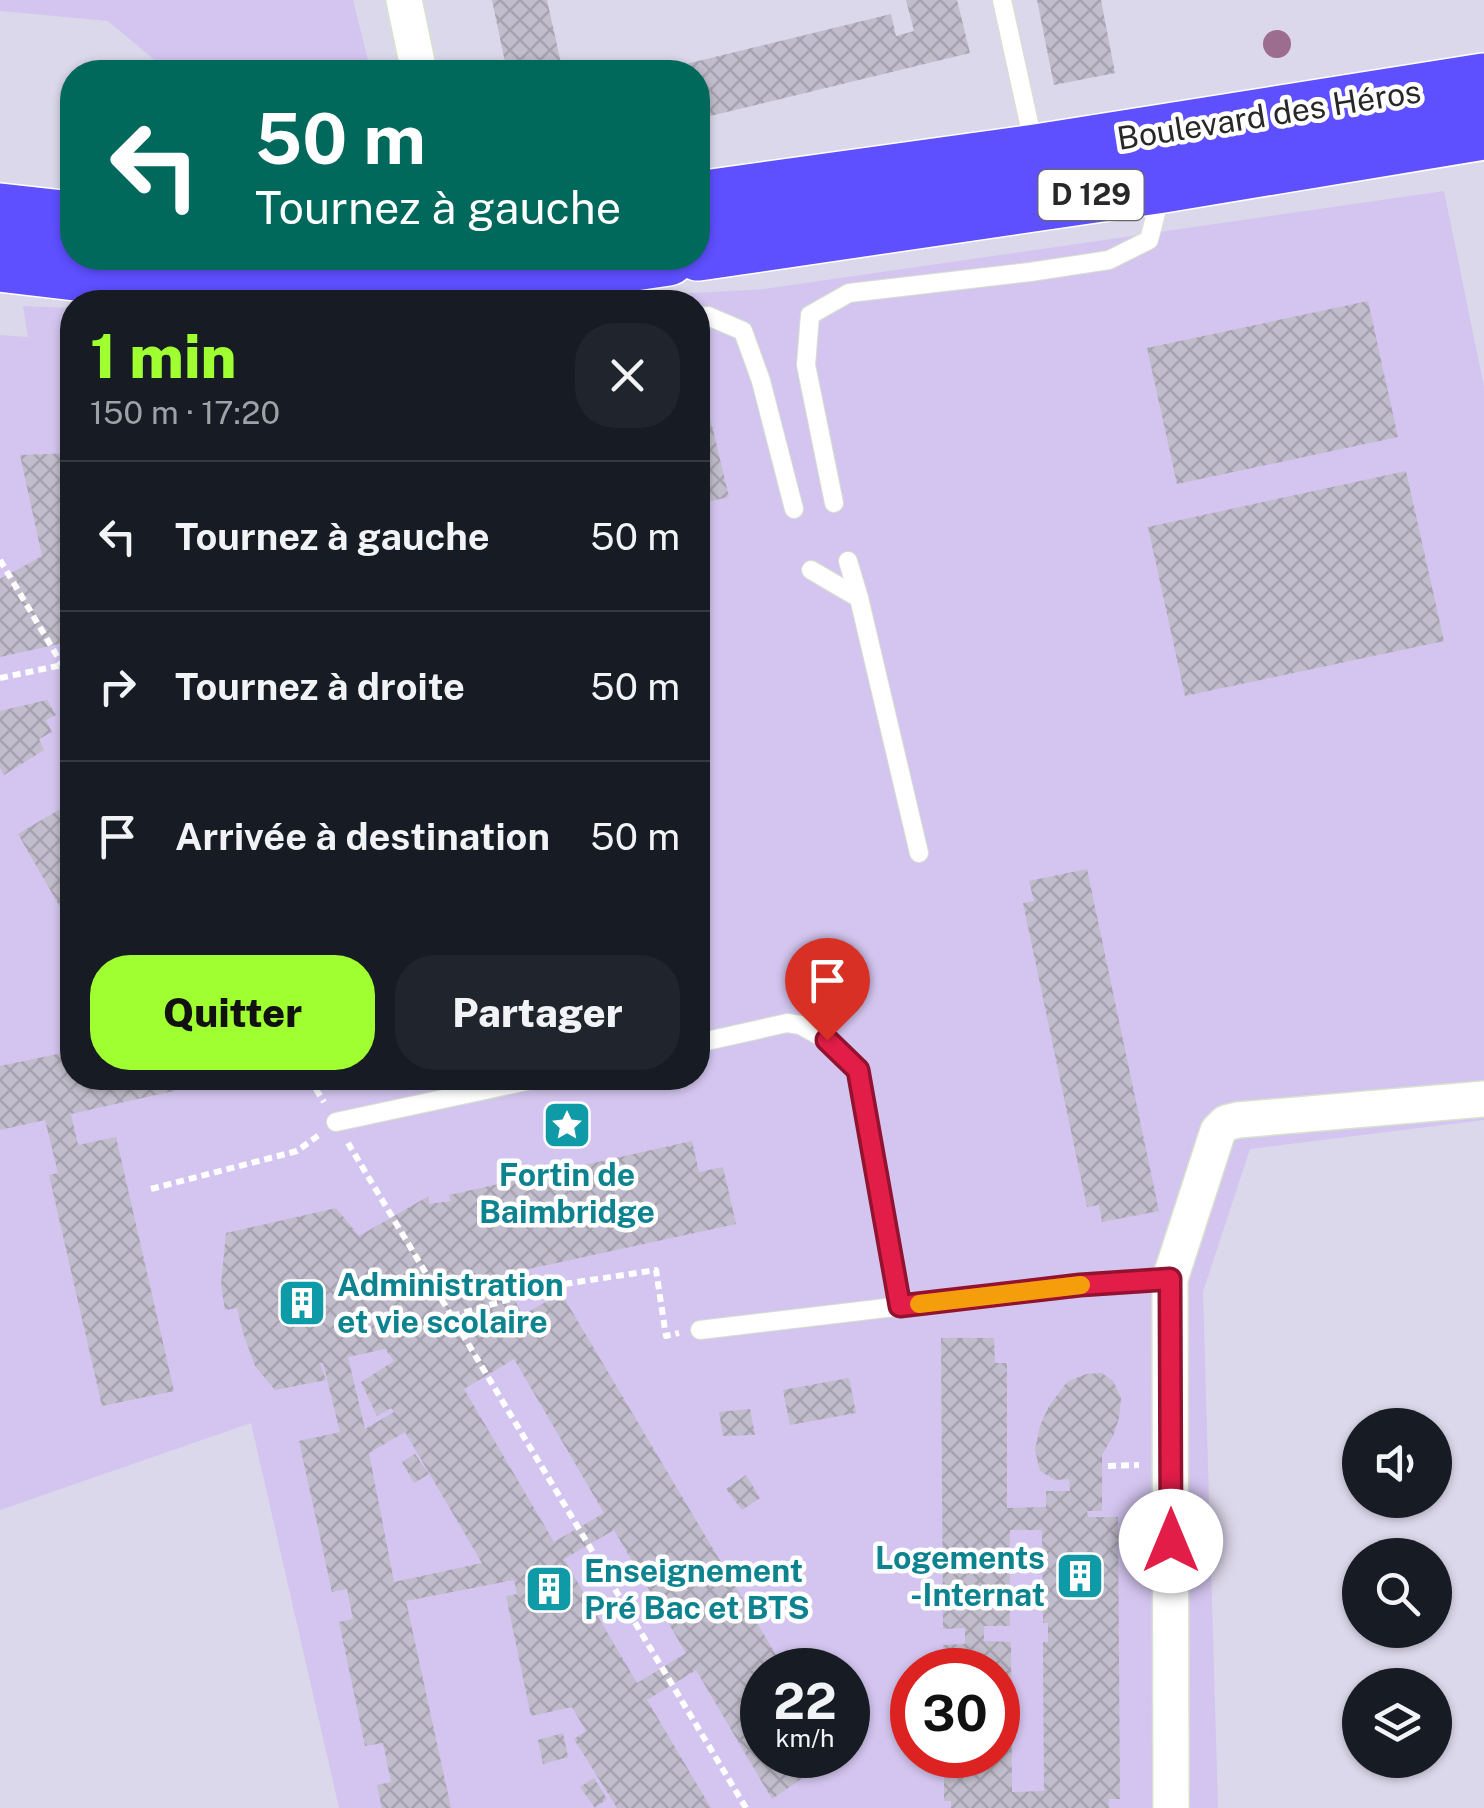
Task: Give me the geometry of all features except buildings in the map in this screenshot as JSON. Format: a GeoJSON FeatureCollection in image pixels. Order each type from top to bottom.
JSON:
{"type":"FeatureCollection","features":[{"type":"Feature","properties":{"kind":"highway","name":"Boulevard des Héros"},"geometry":{"type":"LineString","coordinates":[[710,197],[1036,152],[1484,81]]}},
{"type":"Feature","properties":{"kind":"highway","name":"Boulevard des Héros"},"geometry":{"type":"LineString","coordinates":[[710,251],[1484,132]]}},
{"type":"Feature","properties":{"kind":"highway"},"geometry":{"type":"LineString","coordinates":[[0,212],[60,218]]}},
{"type":"Feature","properties":{"kind":"highway"},"geometry":{"type":"LineString","coordinates":[[0,264],[270,290]]}},
{"type":"Feature","properties":{"kind":"highway"},"geometry":{"type":"LineString","coordinates":[[404,290],[492,284],[587,270]]}},
{"type":"Feature","properties":{"kind":"street"},"geometry":{"type":"LineString","coordinates":[[404,0],[416,60]]}},
{"type":"Feature","properties":{"kind":"street"},"geometry":{"type":"LineString","coordinates":[[1172,1808],[1170,1279],[1218,1131],[1226,1123],[1484,1099]]}},
{"type":"Feature","properties":{"kind":"lane"},"geometry":{"type":"LineString","coordinates":[[1002,0],[1036,152]]}},
{"type":"Feature","properties":{"kind":"lane"},"geometry":{"type":"LineString","coordinates":[[834,502],[806,364],[810,316],[849,293],[1108,260],[1149,240],[1163,184]]}},
{"type":"Feature","properties":{"kind":"lane"},"geometry":{"type":"LineString","coordinates":[[710,317],[743,331],[761,381],[794,509]]}},
{"type":"Feature","properties":{"kind":"lane"},"geometry":{"type":"LineString","coordinates":[[848,561],[919,853]]}},
{"type":"Feature","properties":{"kind":"lane"},"geometry":{"type":"LineString","coordinates":[[811,570],[859,598]]}},
{"type":"Feature","properties":{"kind":"lane"},"geometry":{"type":"LineString","coordinates":[[710,1040],[787,1024],[800,1026],[827,1040],[858,1070],[900,1306]]}},
{"type":"Feature","properties":{"kind":"lane"},"geometry":{"type":"LineString","coordinates":[[336,1122],[484,1090]]}},
{"type":"Feature","properties":{"kind":"lane"},"geometry":{"type":"LineString","coordinates":[[700,1330],[1080,1285],[1170,1279]]}},
{"type":"Feature","properties":{"kind":"path"},"geometry":{"type":"LineString","coordinates":[[0,560],[60,660]]}},
{"type":"Feature","properties":{"kind":"path"},"geometry":{"type":"LineString","coordinates":[[0,678],[60,666]]}},
{"type":"Feature","properties":{"kind":"path"},"geometry":{"type":"LineString","coordinates":[[151,1189],[297,1151],[336,1122],[746,1808]]}},
{"type":"Feature","properties":{"kind":"path"},"geometry":{"type":"LineString","coordinates":[[452,1316],[558,1285],[656,1270],[666,1336],[700,1330]]}},
{"type":"Feature","properties":{"kind":"shaded area"},"geometry":{"type":"Polygon","coordinates":[[[0,0],[353,0],[368,60],[155,60],[108,21],[0,11],[0,0]]]}},
{"type":"Feature","properties":{"kind":"shaded area"},"geometry":{"type":"Polygon","coordinates":[[[1444,191],[1484,387],[1484,1120],[1250,1149],[1203,1292],[1218,1808],[339,1808],[251,1423],[0,1510],[0,335],[28,337],[23,306],[60,308],[60,1090],[710,1090],[710,292],[764,289],[1444,191]]]}},
{"type":"Feature","properties":{"kind":"slow traffic"},"geometry":{"type":"LineString","coordinates":[[919,1304],[1081,1285]]}},
{"type":"Feature","properties":{"kind":"place","name":"Fortin de Baimbridge"},"geometry":{"type":"Point","coordinates":[567,1125]}},
{"type":"Feature","properties":{"kind":"place","name":"Administration et vie scolaire"},"geometry":{"type":"Point","coordinates":[302,1303]}},
{"type":"Feature","properties":{"kind":"place","name":"Logements -Internat"},"geometry":{"type":"Point","coordinates":[1080,1576]}},
{"type":"Feature","properties":{"kind":"place","name":"Enseignement Pré Bac et BTS"},"geometry":{"type":"Point","coordinates":[549,1589]}},
{"type":"Feature","properties":{"kind":"route"},"geometry":{"type":"LineString","coordinates":[[827,1040],[858,1070],[900,1306],[1170,1279],[1171,1541]]}}]}
